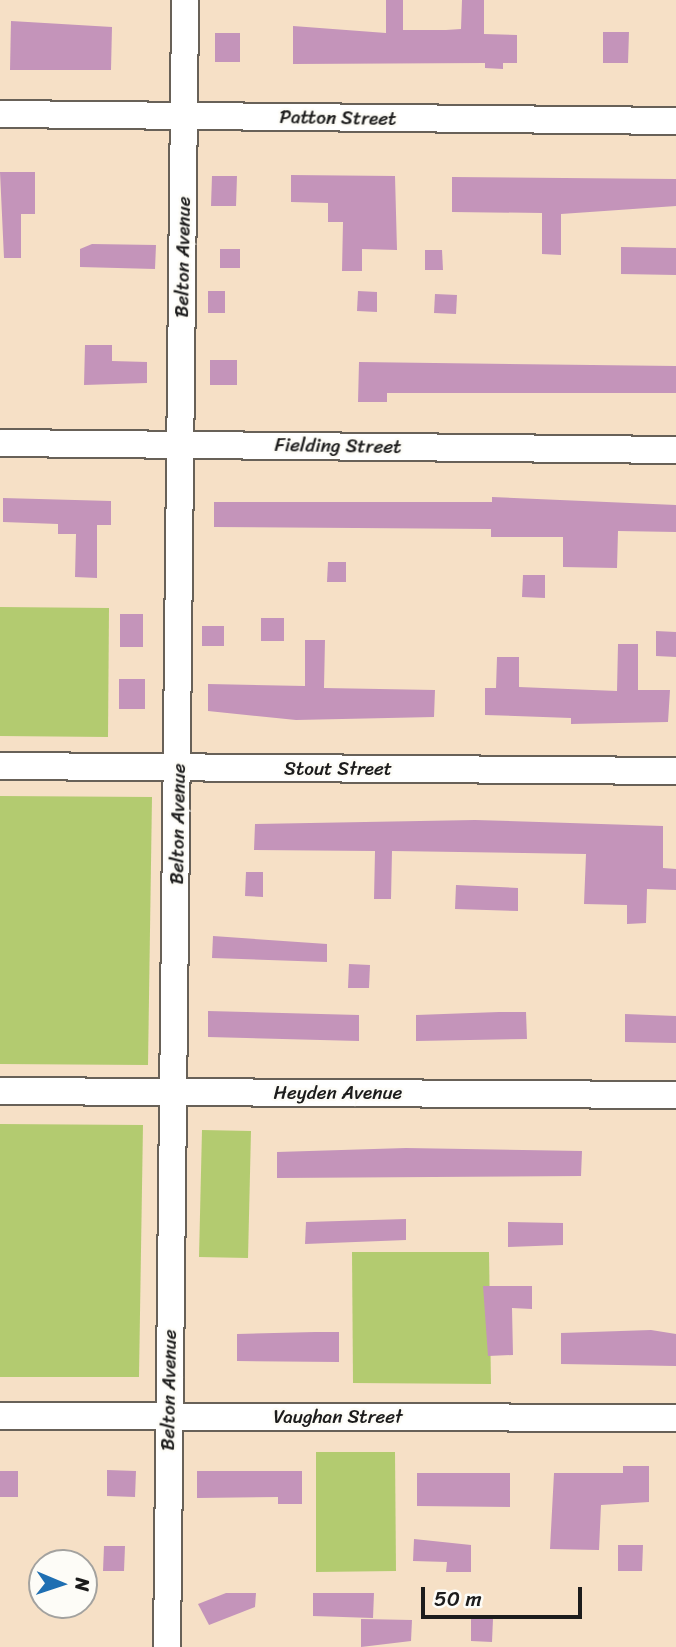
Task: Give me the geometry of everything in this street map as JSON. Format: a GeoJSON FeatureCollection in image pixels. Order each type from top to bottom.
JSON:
{"type":"FeatureCollection","features":[{"type":"Feature","properties":{"kind":"street","name":"Belton Avenue"},"geometry":{"type":"LineString","coordinates":[[167,1647],[179,768],[185,0]]}},
{"type":"Feature","properties":{"kind":"street","name":"Patton Street"},"geometry":{"type":"LineString","coordinates":[[0,114],[676,121]]}},
{"type":"Feature","properties":{"kind":"street","name":"Fielding Street"},"geometry":{"type":"LineString","coordinates":[[0,443],[676,450]]}},
{"type":"Feature","properties":{"kind":"street","name":"Stout Street"},"geometry":{"type":"LineString","coordinates":[[0,766],[676,771]]}},
{"type":"Feature","properties":{"kind":"street","name":"Heyden Avenue"},"geometry":{"type":"LineString","coordinates":[[0,1091],[676,1095]]}},
{"type":"Feature","properties":{"kind":"street","name":"Vaughan Street"},"geometry":{"type":"LineString","coordinates":[[0,1416],[676,1418]]}},
{"type":"Feature","properties":{"kind":"green space"},"geometry":{"type":"Polygon","coordinates":[[[0,607],[109,608],[108,737],[0,736],[0,607]]]}},
{"type":"Feature","properties":{"kind":"green space"},"geometry":{"type":"Polygon","coordinates":[[[0,796],[152,797],[148,1065],[0,1064],[0,796]]]}},
{"type":"Feature","properties":{"kind":"green space"},"geometry":{"type":"Polygon","coordinates":[[[0,1124],[143,1125],[139,1377],[0,1377],[0,1124]]]}},
{"type":"Feature","properties":{"kind":"green space"},"geometry":{"type":"Polygon","coordinates":[[[202,1130],[251,1131],[248,1258],[199,1257],[202,1130]]]}},
{"type":"Feature","properties":{"kind":"green space"},"geometry":{"type":"Polygon","coordinates":[[[352,1252],[489,1252],[491,1384],[353,1383],[352,1252]]]}},
{"type":"Feature","properties":{"kind":"green space"},"geometry":{"type":"Polygon","coordinates":[[[316,1452],[395,1452],[396,1571],[316,1572],[316,1452]]]}},
{"type":"Feature","properties":{"kind":"building"},"geometry":{"type":"Polygon","coordinates":[[[386,0],[403,0],[403,30],[446,30],[461,29],[462,0],[484,0],[484,34],[517,35],[517,63],[503,63],[503,69],[485,68],[485,63],[293,64],[293,26],[386,33],[386,0]]]}},
{"type":"Feature","properties":{"kind":"building"},"geometry":{"type":"Polygon","coordinates":[[[11,21],[112,27],[111,70],[10,70],[11,21]]]}},
{"type":"Feature","properties":{"kind":"building"},"geometry":{"type":"Polygon","coordinates":[[[603,32],[629,32],[628,63],[603,63],[603,32]]]}},
{"type":"Feature","properties":{"kind":"building"},"geometry":{"type":"Polygon","coordinates":[[[215,33],[240,33],[240,62],[215,62],[215,33]]]}},
{"type":"Feature","properties":{"kind":"building"},"geometry":{"type":"Polygon","coordinates":[[[0,172],[35,172],[35,214],[21,214],[21,258],[4,258],[0,172]]]}},
{"type":"Feature","properties":{"kind":"building"},"geometry":{"type":"Polygon","coordinates":[[[291,175],[395,176],[397,250],[362,249],[362,271],[342,271],[343,222],[328,222],[328,203],[291,202],[291,175]]]}},
{"type":"Feature","properties":{"kind":"building"},"geometry":{"type":"Polygon","coordinates":[[[212,176],[237,176],[236,206],[211,206],[212,176]]]}},
{"type":"Feature","properties":{"kind":"building"},"geometry":{"type":"Polygon","coordinates":[[[452,177],[676,179],[676,206],[561,214],[561,255],[542,254],[542,213],[452,212],[452,177]]]}},
{"type":"Feature","properties":{"kind":"building"},"geometry":{"type":"Polygon","coordinates":[[[92,244],[156,245],[155,269],[80,267],[80,249],[92,244]]]}},
{"type":"Feature","properties":{"kind":"building"},"geometry":{"type":"Polygon","coordinates":[[[621,247],[676,248],[676,275],[621,274],[621,247]]]}},
{"type":"Feature","properties":{"kind":"building"},"geometry":{"type":"Polygon","coordinates":[[[220,249],[240,249],[240,268],[220,268],[220,249]]]}},
{"type":"Feature","properties":{"kind":"building"},"geometry":{"type":"Polygon","coordinates":[[[425,250],[442,250],[443,270],[425,270],[425,250]]]}},
{"type":"Feature","properties":{"kind":"building"},"geometry":{"type":"Polygon","coordinates":[[[208,291],[225,291],[225,313],[208,313],[208,291]]]}},
{"type":"Feature","properties":{"kind":"building"},"geometry":{"type":"Polygon","coordinates":[[[358,291],[377,292],[377,312],[357,311],[358,291]]]}},
{"type":"Feature","properties":{"kind":"building"},"geometry":{"type":"Polygon","coordinates":[[[435,294],[457,295],[456,314],[434,313],[435,294]]]}},
{"type":"Feature","properties":{"kind":"building"},"geometry":{"type":"Polygon","coordinates":[[[85,345],[112,345],[112,361],[147,362],[147,383],[84,385],[85,345]]]}},
{"type":"Feature","properties":{"kind":"building"},"geometry":{"type":"Polygon","coordinates":[[[210,360],[237,360],[237,385],[210,385],[210,360]]]}},
{"type":"Feature","properties":{"kind":"building"},"geometry":{"type":"Polygon","coordinates":[[[359,362],[676,366],[676,393],[387,393],[387,402],[358,402],[359,362]]]}},
{"type":"Feature","properties":{"kind":"building"},"geometry":{"type":"Polygon","coordinates":[[[492,497],[676,505],[676,532],[618,531],[617,568],[563,567],[563,537],[491,537],[491,529],[214,527],[214,502],[492,502],[492,497]]]}},
{"type":"Feature","properties":{"kind":"building"},"geometry":{"type":"Polygon","coordinates":[[[3,498],[111,501],[111,525],[97,525],[97,578],[75,577],[76,534],[58,534],[58,524],[3,522],[3,498]]]}},
{"type":"Feature","properties":{"kind":"building"},"geometry":{"type":"Polygon","coordinates":[[[328,562],[346,562],[346,582],[327,582],[328,562]]]}},
{"type":"Feature","properties":{"kind":"building"},"geometry":{"type":"Polygon","coordinates":[[[523,575],[545,575],[545,598],[522,597],[523,575]]]}},
{"type":"Feature","properties":{"kind":"building"},"geometry":{"type":"Polygon","coordinates":[[[120,614],[143,614],[143,647],[120,647],[120,614]]]}},
{"type":"Feature","properties":{"kind":"building"},"geometry":{"type":"Polygon","coordinates":[[[261,618],[284,618],[284,641],[261,641],[261,618]]]}},
{"type":"Feature","properties":{"kind":"building"},"geometry":{"type":"Polygon","coordinates":[[[202,626],[224,626],[224,646],[202,646],[202,626]]]}},
{"type":"Feature","properties":{"kind":"building"},"geometry":{"type":"Polygon","coordinates":[[[656,631],[676,632],[676,657],[656,656],[656,631]]]}},
{"type":"Feature","properties":{"kind":"building"},"geometry":{"type":"Polygon","coordinates":[[[305,640],[325,640],[324,688],[435,690],[434,717],[296,720],[208,711],[208,684],[305,686],[305,640]]]}},
{"type":"Feature","properties":{"kind":"building"},"geometry":{"type":"Polygon","coordinates":[[[618,644],[638,644],[638,690],[670,690],[668,722],[571,724],[571,718],[485,715],[485,688],[496,688],[497,657],[519,657],[519,687],[617,691],[618,644]]]}},
{"type":"Feature","properties":{"kind":"building"},"geometry":{"type":"Polygon","coordinates":[[[119,679],[145,679],[145,709],[119,709],[119,679]]]}},
{"type":"Feature","properties":{"kind":"building"},"geometry":{"type":"Polygon","coordinates":[[[475,820],[663,826],[663,868],[676,869],[676,890],[647,889],[646,923],[627,924],[627,905],[584,904],[586,854],[392,851],[391,899],[374,899],[375,851],[254,850],[255,824],[475,820]]]}},
{"type":"Feature","properties":{"kind":"building"},"geometry":{"type":"Polygon","coordinates":[[[246,872],[263,872],[263,897],[245,896],[246,872]]]}},
{"type":"Feature","properties":{"kind":"building"},"geometry":{"type":"Polygon","coordinates":[[[456,885],[518,888],[518,911],[455,909],[456,885]]]}},
{"type":"Feature","properties":{"kind":"building"},"geometry":{"type":"Polygon","coordinates":[[[213,936],[327,944],[327,962],[212,958],[213,936]]]}},
{"type":"Feature","properties":{"kind":"building"},"geometry":{"type":"Polygon","coordinates":[[[349,964],[370,965],[369,988],[348,988],[349,964]]]}},
{"type":"Feature","properties":{"kind":"building"},"geometry":{"type":"Polygon","coordinates":[[[208,1011],[359,1015],[359,1041],[208,1037],[208,1011]]]}},
{"type":"Feature","properties":{"kind":"building"},"geometry":{"type":"Polygon","coordinates":[[[526,1012],[527,1039],[416,1041],[416,1015],[526,1012]]]}},
{"type":"Feature","properties":{"kind":"building"},"geometry":{"type":"Polygon","coordinates":[[[625,1014],[676,1016],[676,1043],[625,1042],[625,1014]]]}},
{"type":"Feature","properties":{"kind":"building"},"geometry":{"type":"Polygon","coordinates":[[[406,1148],[582,1151],[581,1176],[277,1178],[277,1152],[406,1148]]]}},
{"type":"Feature","properties":{"kind":"building"},"geometry":{"type":"Polygon","coordinates":[[[406,1219],[406,1240],[305,1244],[306,1222],[406,1219]]]}},
{"type":"Feature","properties":{"kind":"building"},"geometry":{"type":"Polygon","coordinates":[[[508,1222],[563,1223],[563,1245],[508,1247],[508,1222]]]}},
{"type":"Feature","properties":{"kind":"building"},"geometry":{"type":"Polygon","coordinates":[[[483,1286],[532,1286],[532,1309],[512,1308],[513,1355],[488,1356],[483,1286]]]}},
{"type":"Feature","properties":{"kind":"building"},"geometry":{"type":"Polygon","coordinates":[[[651,1330],[676,1334],[676,1366],[561,1364],[561,1333],[651,1330]]]}},
{"type":"Feature","properties":{"kind":"building"},"geometry":{"type":"Polygon","coordinates":[[[339,1332],[339,1362],[237,1361],[237,1334],[339,1332]]]}},
{"type":"Feature","properties":{"kind":"building"},"geometry":{"type":"Polygon","coordinates":[[[623,1466],[649,1466],[649,1502],[601,1505],[599,1550],[550,1549],[554,1473],[623,1473],[623,1466]]]}},
{"type":"Feature","properties":{"kind":"building"},"geometry":{"type":"Polygon","coordinates":[[[107,1470],[136,1471],[135,1497],[107,1496],[107,1470]]]}},
{"type":"Feature","properties":{"kind":"building"},"geometry":{"type":"Polygon","coordinates":[[[0,1471],[18,1471],[18,1497],[0,1497],[0,1471]]]}},
{"type":"Feature","properties":{"kind":"building"},"geometry":{"type":"Polygon","coordinates":[[[197,1471],[302,1471],[302,1504],[278,1504],[278,1497],[197,1498],[197,1471]]]}},
{"type":"Feature","properties":{"kind":"building"},"geometry":{"type":"Polygon","coordinates":[[[417,1473],[510,1473],[510,1507],[417,1506],[417,1473]]]}},
{"type":"Feature","properties":{"kind":"building"},"geometry":{"type":"Polygon","coordinates":[[[414,1539],[471,1545],[471,1572],[446,1572],[447,1562],[413,1561],[414,1539]]]}},
{"type":"Feature","properties":{"kind":"building"},"geometry":{"type":"Polygon","coordinates":[[[618,1545],[643,1545],[642,1571],[618,1571],[618,1545]]]}},
{"type":"Feature","properties":{"kind":"building"},"geometry":{"type":"Polygon","coordinates":[[[104,1546],[125,1546],[124,1571],[103,1571],[104,1546]]]}},
{"type":"Feature","properties":{"kind":"building"},"geometry":{"type":"Polygon","coordinates":[[[226,1593],[256,1593],[255,1607],[209,1625],[198,1604],[226,1593]]]}},
{"type":"Feature","properties":{"kind":"building"},"geometry":{"type":"Polygon","coordinates":[[[313,1593],[374,1593],[373,1618],[313,1616],[313,1593]]]}},
{"type":"Feature","properties":{"kind":"building"},"geometry":{"type":"Polygon","coordinates":[[[361,1619],[412,1620],[411,1641],[361,1647],[361,1619]]]}},
{"type":"Feature","properties":{"kind":"building"},"geometry":{"type":"Polygon","coordinates":[[[471,1619],[493,1619],[492,1642],[471,1641],[471,1619]]]}}]}
